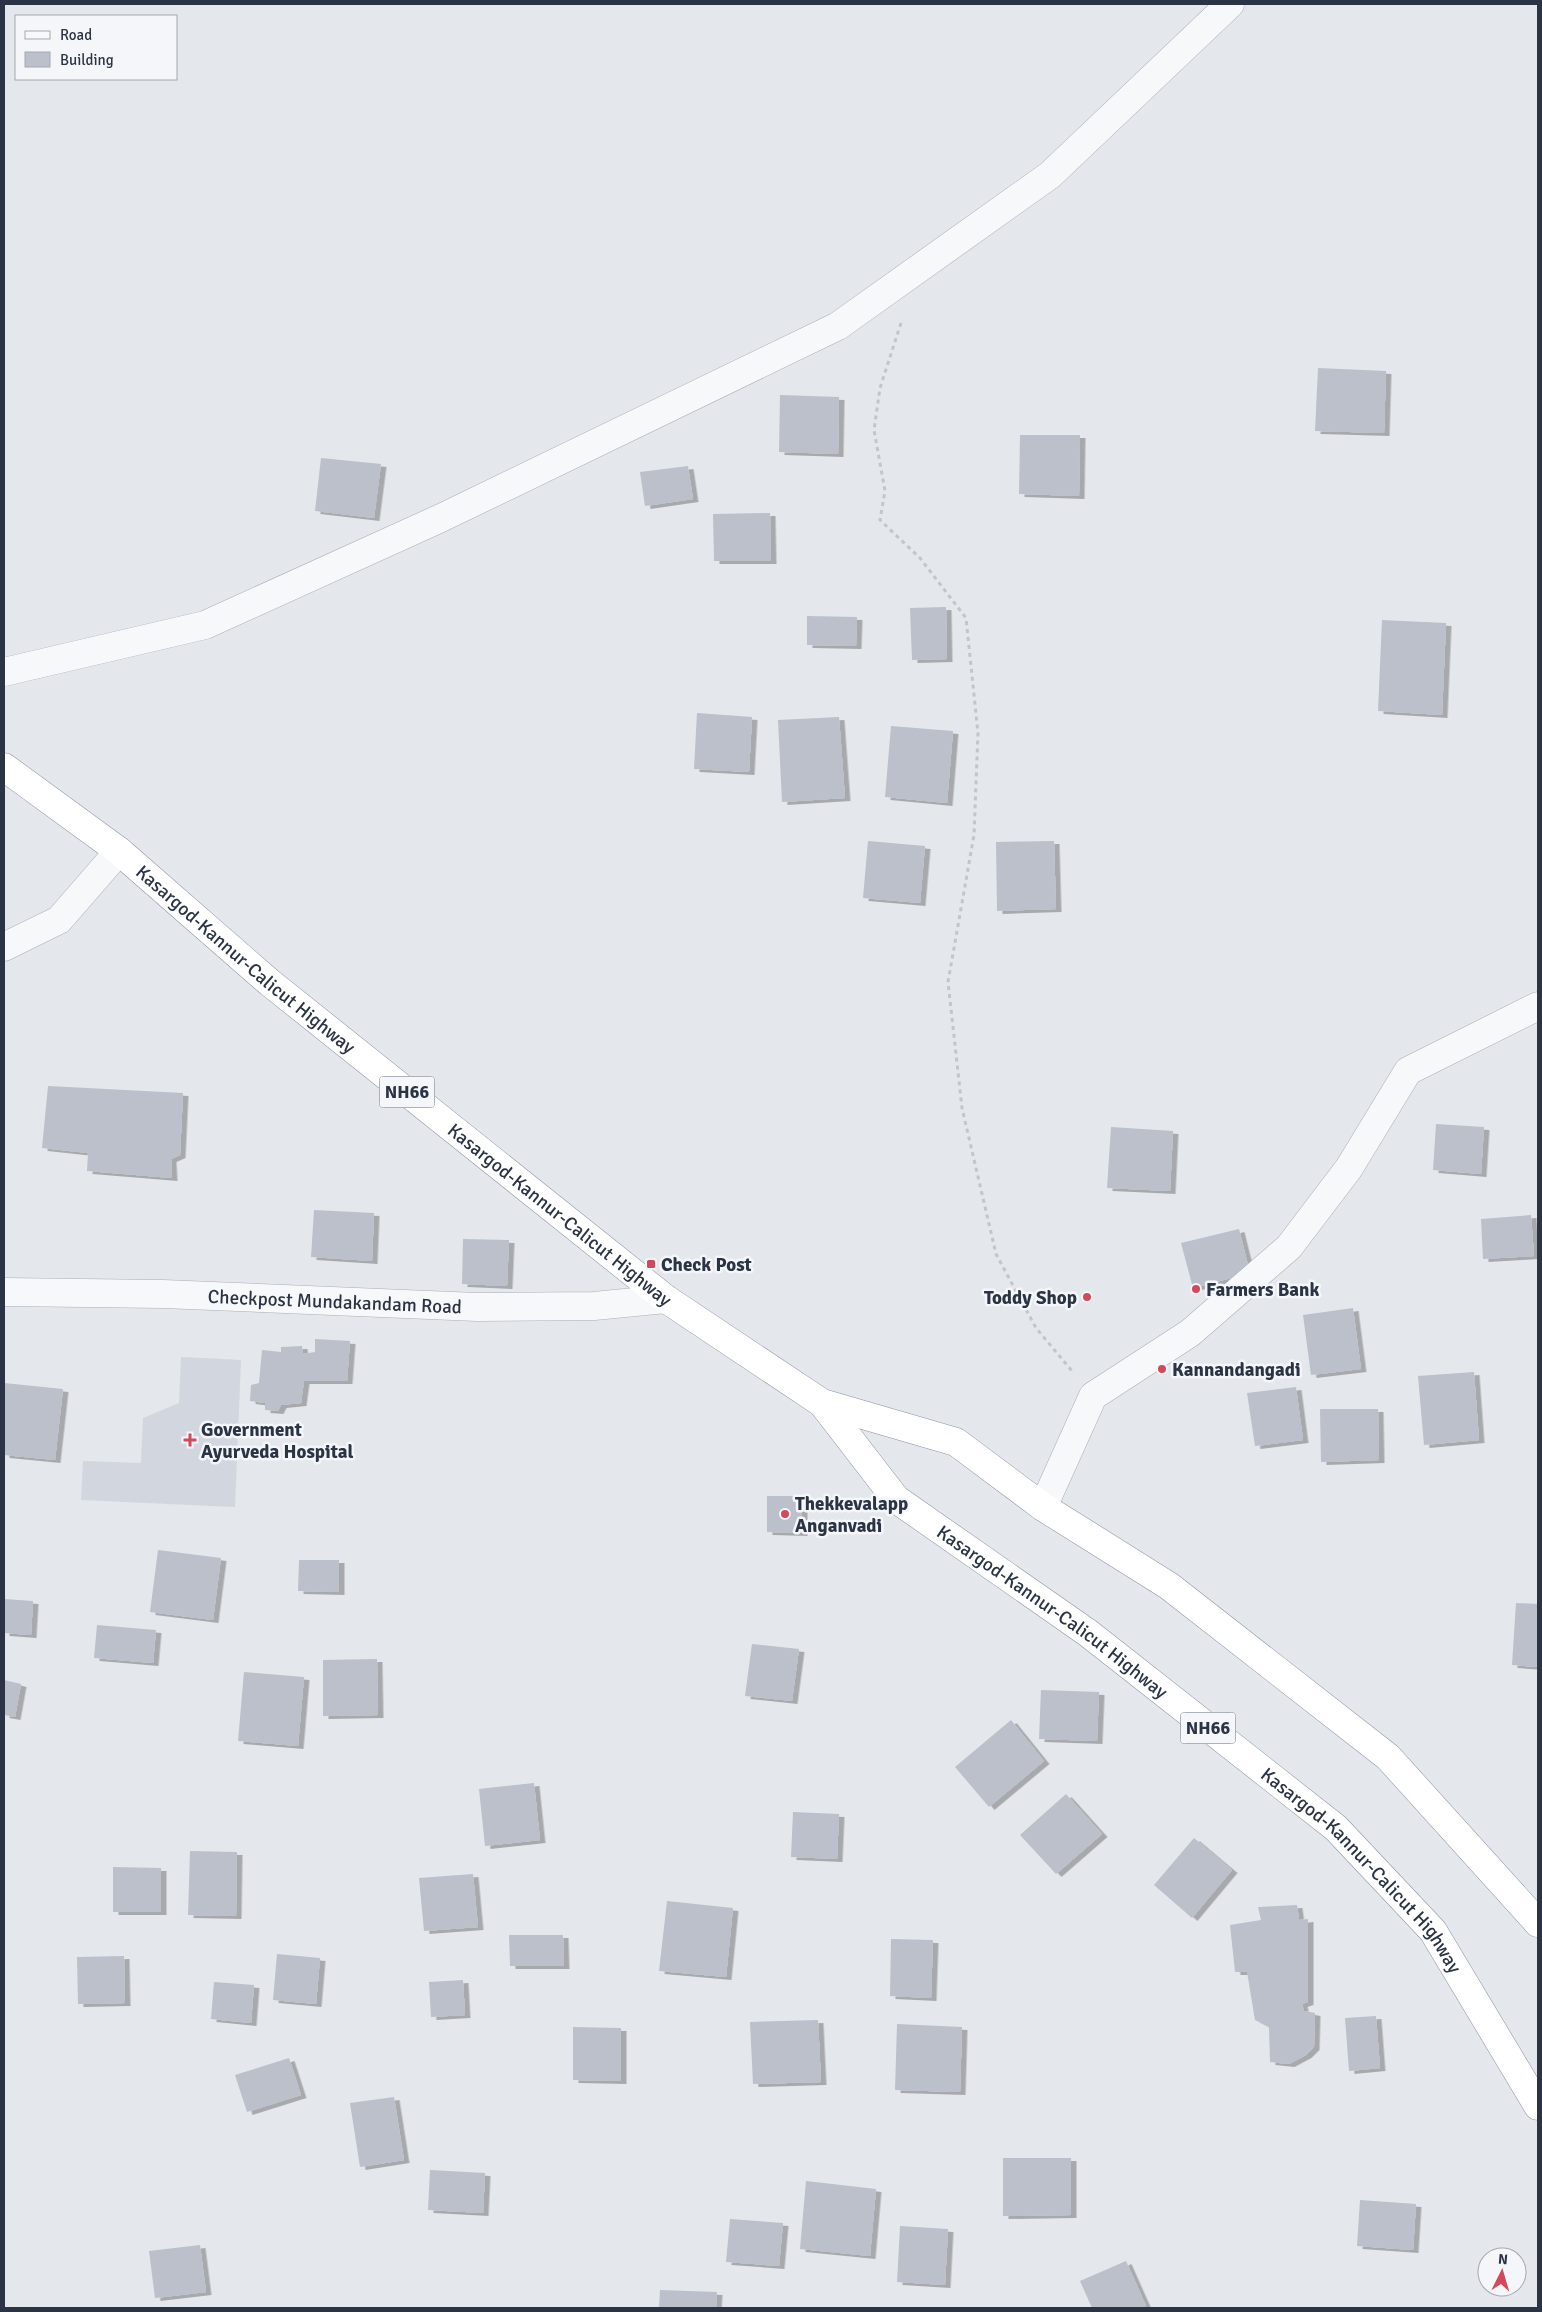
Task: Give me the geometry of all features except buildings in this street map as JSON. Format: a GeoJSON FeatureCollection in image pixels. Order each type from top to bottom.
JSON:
{"type":"FeatureCollection","features":[{"type":"Feature","properties":{"kind":"highway","name":"Kasargod-Kannur-Calicut Highway"},"geometry":{"type":"LineString","coordinates":[[4,767],[119,851],[269,982],[666,1299],[822,1403],[956,1442],[1043,1507],[1169,1586],[1388,1757],[1538,1922]]}},
{"type":"Feature","properties":{"kind":"highway","name":"Kasargod-Kannur-Calicut Highway"},"geometry":{"type":"LineString","coordinates":[[822,1403],[896,1499],[1088,1633],[1336,1828],[1433,1930],[1538,2106]]}},
{"type":"Feature","properties":{"kind":"street"},"geometry":{"type":"LineString","coordinates":[[4,672],[204,624],[441,518],[838,326],[1050,175],[1230,4]]}},
{"type":"Feature","properties":{"kind":"street"},"geometry":{"type":"LineString","coordinates":[[4,947],[59,920],[119,851]]}},
{"type":"Feature","properties":{"kind":"street"},"geometry":{"type":"LineString","coordinates":[[1043,1507],[1093,1396],[1190,1333],[1289,1246],[1350,1168],[1408,1071],[1538,1006]]}},
{"type":"Feature","properties":{"kind":"street","name":"Checkpost Mundakandam Road"},"geometry":{"type":"LineString","coordinates":[[4,1292],[163,1294],[477,1306],[594,1306],[666,1299]]}},
{"type":"Feature","properties":{"kind":"path"},"geometry":{"type":"LineString","coordinates":[[902,280],[905,311],[880,388],[874,430],[885,491],[880,520],[920,558],[966,618],[978,733],[974,836],[948,982],[962,1108],[996,1254],[1036,1328],[1093,1396]]}},
{"type":"Feature","properties":{"kind":"shaded area","name":"Government Ayurveda Hospital"},"geometry":{"type":"Polygon","coordinates":[[[181,1357],[241,1360],[235,1507],[81,1500],[83,1461],[141,1463],[143,1418],[179,1403],[181,1357]]]}},
{"type":"Feature","properties":{"kind":"place","name":"Check Post"},"geometry":{"type":"Point","coordinates":[651,1264]}},
{"type":"Feature","properties":{"kind":"place","name":"Farmers Bank"},"geometry":{"type":"Point","coordinates":[1196,1289]}},
{"type":"Feature","properties":{"kind":"place","name":"Toddy Shop"},"geometry":{"type":"Point","coordinates":[1087,1297]}},
{"type":"Feature","properties":{"kind":"place","name":"Kannandangadi"},"geometry":{"type":"Point","coordinates":[1162,1369]}},
{"type":"Feature","properties":{"kind":"place","name":"Government Ayurveda Hospital"},"geometry":{"type":"Point","coordinates":[190,1440]}},
{"type":"Feature","properties":{"kind":"place","name":"Thekkevalapp Anganvadi"},"geometry":{"type":"Point","coordinates":[785,1514]}}]}
